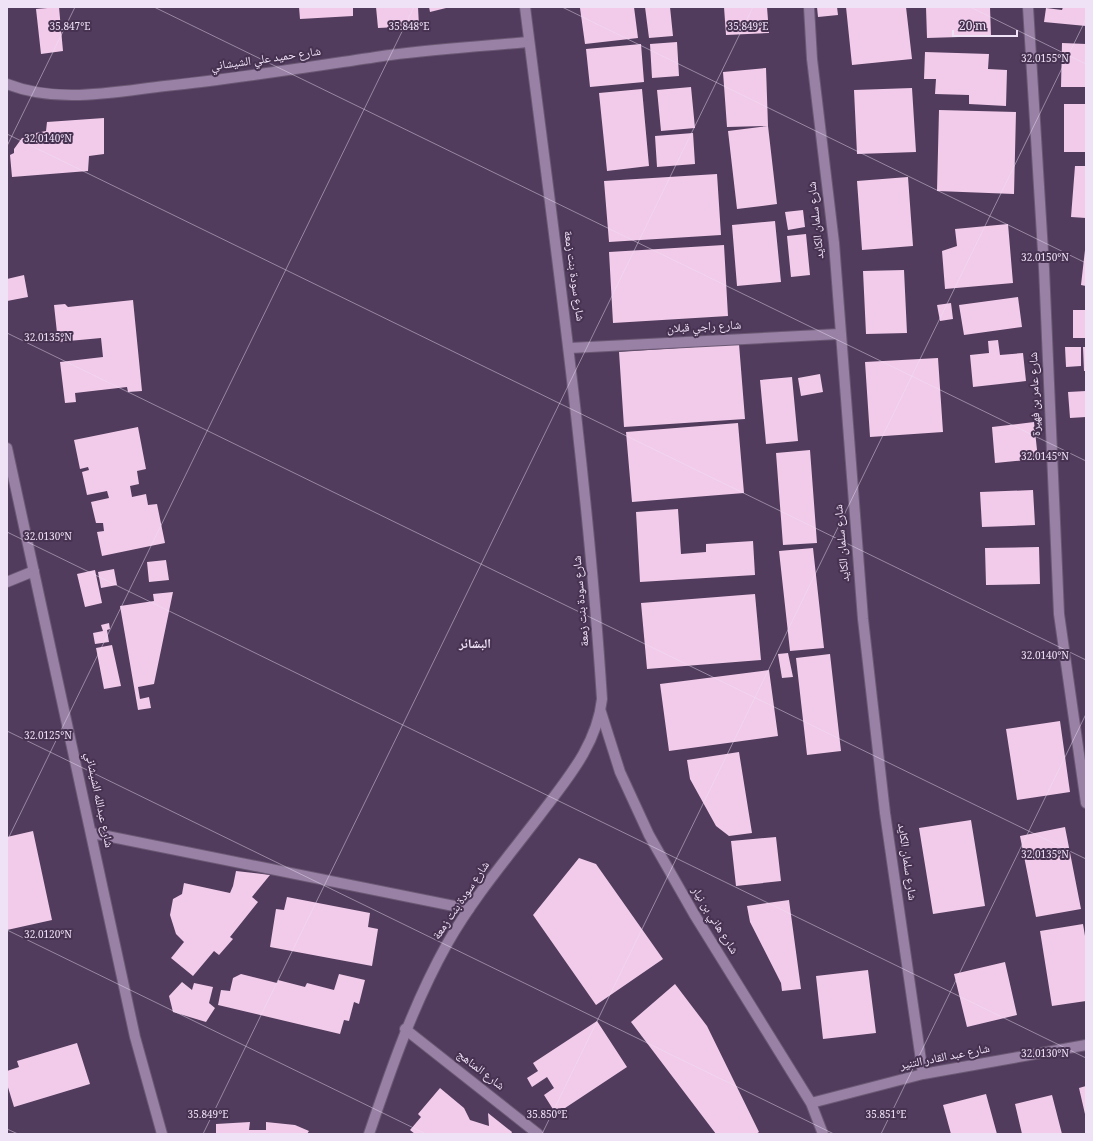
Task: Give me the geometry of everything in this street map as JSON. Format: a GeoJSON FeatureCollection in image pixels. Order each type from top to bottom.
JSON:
{"type":"FeatureCollection","features":[{"type":"Feature","properties":{"kind":"street","name":"شارع سودة بنت زمعة"},"geometry":{"type":"LineString","coordinates":[[369,1134],[406,1029],[447,945],[469,909],[571,774],[592,739],[601,712],[602,699],[596,606],[570,348],[524,7]]}},
{"type":"Feature","properties":{"kind":"street","name":"شارع سلمان الكايد"},"geometry":{"type":"LineString","coordinates":[[808,7],[812,59],[834,243],[839,334],[863,619],[885,813],[923,1074]]}},
{"type":"Feature","properties":{"kind":"street","name":"شارع عامر بن فهيرة"},"geometry":{"type":"LineString","coordinates":[[1028,7],[1044,268],[1059,614],[1086,803]]}},
{"type":"Feature","properties":{"kind":"street","name":"شارع حميد علي الشيشاني"},"geometry":{"type":"LineString","coordinates":[[7,84],[21,90],[42,94],[82,96],[224,79],[393,55],[529,42]]}},
{"type":"Feature","properties":{"kind":"street","name":"شارع راجي قبلان"},"geometry":{"type":"LineString","coordinates":[[570,348],[839,334]]}},
{"type":"Feature","properties":{"kind":"street","name":"شارع عبدالله الشيشاني"},"geometry":{"type":"LineString","coordinates":[[7,448],[92,833],[135,1037],[162,1134]]}},
{"type":"Feature","properties":{"kind":"street"},"geometry":{"type":"LineString","coordinates":[[7,582],[34,571]]}},
{"type":"Feature","properties":{"kind":"street","name":"شارع هاني بن نيار"},"geometry":{"type":"LineString","coordinates":[[601,712],[620,772],[650,835],[694,914],[811,1103],[823,1134]]}},
{"type":"Feature","properties":{"kind":"street"},"geometry":{"type":"LineString","coordinates":[[92,833],[469,909]]}},
{"type":"Feature","properties":{"kind":"street","name":"شارع المناهج"},"geometry":{"type":"LineString","coordinates":[[406,1029],[538,1134]]}},
{"type":"Feature","properties":{"kind":"street","name":"شارع عبد القادر التنير"},"geometry":{"type":"LineString","coordinates":[[811,1103],[923,1074],[1086,1045]]}},
{"type":"Feature","properties":{"kind":"building"},"geometry":{"type":"Polygon","coordinates":[[[59,7],[63,51],[41,54],[36,9],[59,7]]]}},
{"type":"Feature","properties":{"kind":"building"},"geometry":{"type":"Polygon","coordinates":[[[299,7],[353,7],[353,16],[300,19],[299,7]]]}},
{"type":"Feature","properties":{"kind":"building"},"geometry":{"type":"Polygon","coordinates":[[[376,7],[418,7],[419,26],[378,28],[376,7]]]}},
{"type":"Feature","properties":{"kind":"building"},"geometry":{"type":"Polygon","coordinates":[[[429,7],[446,7],[446,8],[430,12],[429,7]]]}},
{"type":"Feature","properties":{"kind":"building"},"geometry":{"type":"Polygon","coordinates":[[[634,7],[638,38],[585,44],[580,8],[634,7]]]}},
{"type":"Feature","properties":{"kind":"building"},"geometry":{"type":"Polygon","coordinates":[[[645,7],[670,7],[673,36],[649,38],[645,7]]]}},
{"type":"Feature","properties":{"kind":"building"},"geometry":{"type":"Polygon","coordinates":[[[724,7],[767,7],[769,33],[726,35],[724,7]]]}},
{"type":"Feature","properties":{"kind":"building"},"geometry":{"type":"Polygon","coordinates":[[[817,7],[837,7],[838,15],[818,17],[817,7]]]}},
{"type":"Feature","properties":{"kind":"building"},"geometry":{"type":"Polygon","coordinates":[[[846,7],[906,7],[912,59],[852,65],[846,7]]]}},
{"type":"Feature","properties":{"kind":"building"},"geometry":{"type":"Polygon","coordinates":[[[926,7],[990,7],[991,36],[927,38],[926,7]]]}},
{"type":"Feature","properties":{"kind":"building"},"geometry":{"type":"Polygon","coordinates":[[[1063,7],[1086,7],[1086,26],[1044,22],[1046,8],[1062,10],[1063,7]]]}},
{"type":"Feature","properties":{"kind":"building"},"geometry":{"type":"Polygon","coordinates":[[[677,42],[679,76],[652,78],[650,44],[677,42]]]}},
{"type":"Feature","properties":{"kind":"building"},"geometry":{"type":"Polygon","coordinates":[[[1062,43],[1086,44],[1086,87],[1061,87],[1062,43]]]}},
{"type":"Feature","properties":{"kind":"building"},"geometry":{"type":"Polygon","coordinates":[[[641,44],[644,82],[590,87],[586,49],[641,44]]]}},
{"type":"Feature","properties":{"kind":"building"},"geometry":{"type":"Polygon","coordinates":[[[925,52],[989,54],[988,69],[1007,70],[1006,106],[969,104],[969,95],[935,94],[936,79],[924,79],[925,52]]]}},
{"type":"Feature","properties":{"kind":"building"},"geometry":{"type":"Polygon","coordinates":[[[766,68],[768,126],[727,127],[723,72],[766,68]]]}},
{"type":"Feature","properties":{"kind":"building"},"geometry":{"type":"Polygon","coordinates":[[[691,87],[695,128],[661,131],[657,90],[691,87]]]}},
{"type":"Feature","properties":{"kind":"building"},"geometry":{"type":"Polygon","coordinates":[[[912,88],[916,152],[857,154],[854,90],[912,88]]]}},
{"type":"Feature","properties":{"kind":"building"},"geometry":{"type":"Polygon","coordinates":[[[642,89],[649,166],[607,171],[599,93],[642,89]]]}},
{"type":"Feature","properties":{"kind":"building"},"geometry":{"type":"Polygon","coordinates":[[[1064,104],[1086,104],[1086,152],[1064,152],[1064,104]]]}},
{"type":"Feature","properties":{"kind":"building"},"geometry":{"type":"Polygon","coordinates":[[[939,110],[1016,112],[1014,194],[937,191],[939,110]]]}},
{"type":"Feature","properties":{"kind":"building"},"geometry":{"type":"Polygon","coordinates":[[[104,118],[104,154],[89,156],[88,171],[12,177],[10,155],[14,153],[14,149],[22,138],[35,137],[36,133],[46,131],[47,122],[104,118]]]}},
{"type":"Feature","properties":{"kind":"building"},"geometry":{"type":"Polygon","coordinates":[[[768,126],[777,204],[737,209],[728,131],[768,126]]]}},
{"type":"Feature","properties":{"kind":"building"},"geometry":{"type":"Polygon","coordinates":[[[693,133],[695,164],[657,167],[655,136],[693,133]]]}},
{"type":"Feature","properties":{"kind":"building"},"geometry":{"type":"Polygon","coordinates":[[[1075,166],[1086,166],[1086,218],[1071,217],[1075,166]]]}},
{"type":"Feature","properties":{"kind":"building"},"geometry":{"type":"Polygon","coordinates":[[[717,174],[721,235],[609,242],[604,181],[717,174]]]}},
{"type":"Feature","properties":{"kind":"building"},"geometry":{"type":"Polygon","coordinates":[[[908,177],[913,246],[862,250],[857,181],[908,177]]]}},
{"type":"Feature","properties":{"kind":"building"},"geometry":{"type":"Polygon","coordinates":[[[803,210],[805,227],[788,230],[785,212],[803,210]]]}},
{"type":"Feature","properties":{"kind":"building"},"geometry":{"type":"Polygon","coordinates":[[[775,221],[781,282],[737,286],[732,225],[775,221]]]}},
{"type":"Feature","properties":{"kind":"building"},"geometry":{"type":"Polygon","coordinates":[[[1008,224],[1013,283],[945,289],[942,251],[957,246],[955,229],[1008,224]]]}},
{"type":"Feature","properties":{"kind":"building"},"geometry":{"type":"Polygon","coordinates":[[[806,234],[810,275],[791,277],[787,236],[806,234]]]}},
{"type":"Feature","properties":{"kind":"building"},"geometry":{"type":"Polygon","coordinates":[[[724,245],[728,316],[613,323],[609,252],[724,245]]]}},
{"type":"Feature","properties":{"kind":"building"},"geometry":{"type":"Polygon","coordinates":[[[1086,250],[1086,286],[1081,285],[1086,250]]]}},
{"type":"Feature","properties":{"kind":"building"},"geometry":{"type":"Polygon","coordinates":[[[904,270],[907,333],[866,334],[863,271],[904,270]]]}},
{"type":"Feature","properties":{"kind":"building"},"geometry":{"type":"Polygon","coordinates":[[[24,275],[28,297],[7,301],[7,279],[24,275]]]}},
{"type":"Feature","properties":{"kind":"building"},"geometry":{"type":"Polygon","coordinates":[[[1018,297],[1022,327],[964,335],[959,305],[1018,297]]]}},
{"type":"Feature","properties":{"kind":"building"},"geometry":{"type":"Polygon","coordinates":[[[133,300],[142,391],[128,392],[127,387],[75,393],[76,402],[65,403],[60,362],[103,357],[101,338],[58,342],[54,305],[65,304],[68,307],[133,300]]]}},
{"type":"Feature","properties":{"kind":"building"},"geometry":{"type":"Polygon","coordinates":[[[951,303],[953,319],[940,321],[937,305],[951,303]]]}},
{"type":"Feature","properties":{"kind":"building"},"geometry":{"type":"Polygon","coordinates":[[[1073,310],[1086,310],[1086,338],[1073,338],[1073,310]]]}},
{"type":"Feature","properties":{"kind":"building"},"geometry":{"type":"Polygon","coordinates":[[[998,340],[1000,355],[1023,353],[1026,381],[973,387],[970,355],[989,353],[988,341],[998,340]]]}},
{"type":"Feature","properties":{"kind":"building"},"geometry":{"type":"Polygon","coordinates":[[[739,344],[745,419],[624,427],[619,352],[739,344]]]}},
{"type":"Feature","properties":{"kind":"building"},"geometry":{"type":"Polygon","coordinates":[[[1065,347],[1081,347],[1081,366],[1066,367],[1065,347]]]}},
{"type":"Feature","properties":{"kind":"building"},"geometry":{"type":"Polygon","coordinates":[[[1083,347],[1086,347],[1086,371],[1084,371],[1083,347]]]}},
{"type":"Feature","properties":{"kind":"building"},"geometry":{"type":"Polygon","coordinates":[[[938,358],[943,432],[870,437],[865,362],[938,358]]]}},
{"type":"Feature","properties":{"kind":"building"},"geometry":{"type":"Polygon","coordinates":[[[820,374],[823,392],[801,396],[798,378],[820,374]]]}},
{"type":"Feature","properties":{"kind":"building"},"geometry":{"type":"Polygon","coordinates":[[[792,377],[798,441],[766,444],[760,380],[792,377]]]}},
{"type":"Feature","properties":{"kind":"building"},"geometry":{"type":"Polygon","coordinates":[[[1086,391],[1086,417],[1070,418],[1068,392],[1086,391]]]}},
{"type":"Feature","properties":{"kind":"building"},"geometry":{"type":"Polygon","coordinates":[[[1034,422],[1038,459],[995,463],[992,427],[1034,422]]]}},
{"type":"Feature","properties":{"kind":"building"},"geometry":{"type":"Polygon","coordinates":[[[738,423],[744,493],[632,502],[626,432],[738,423]]]}},
{"type":"Feature","properties":{"kind":"building"},"geometry":{"type":"Polygon","coordinates":[[[138,427],[146,469],[137,471],[139,484],[130,486],[132,497],[146,494],[148,505],[157,504],[165,543],[102,556],[97,532],[104,531],[103,523],[96,523],[91,502],[109,498],[107,491],[87,495],[82,472],[89,470],[88,467],[80,469],[74,440],[138,427]]]}},
{"type":"Feature","properties":{"kind":"building"},"geometry":{"type":"Polygon","coordinates":[[[810,450],[817,543],[783,545],[776,453],[810,450]]]}},
{"type":"Feature","properties":{"kind":"building"},"geometry":{"type":"Polygon","coordinates":[[[1033,490],[1035,525],[982,527],[980,492],[1033,490]]]}},
{"type":"Feature","properties":{"kind":"building"},"geometry":{"type":"Polygon","coordinates":[[[678,509],[681,554],[706,552],[706,544],[753,541],[755,575],[640,582],[636,512],[678,509]]]}},
{"type":"Feature","properties":{"kind":"building"},"geometry":{"type":"Polygon","coordinates":[[[1039,547],[1040,584],[986,585],[985,548],[1039,547]]]}},
{"type":"Feature","properties":{"kind":"building"},"geometry":{"type":"Polygon","coordinates":[[[813,548],[824,648],[790,651],[779,551],[813,548]]]}},
{"type":"Feature","properties":{"kind":"building"},"geometry":{"type":"Polygon","coordinates":[[[166,560],[169,580],[149,582],[147,562],[166,560]]]}},
{"type":"Feature","properties":{"kind":"building"},"geometry":{"type":"Polygon","coordinates":[[[114,569],[117,585],[101,588],[98,572],[114,569]]]}},
{"type":"Feature","properties":{"kind":"building"},"geometry":{"type":"Polygon","coordinates":[[[95,570],[102,603],[85,607],[77,574],[95,570]]]}},
{"type":"Feature","properties":{"kind":"building"},"geometry":{"type":"Polygon","coordinates":[[[173,592],[154,684],[138,687],[140,699],[149,697],[151,708],[138,710],[120,606],[154,601],[153,594],[173,592]]]}},
{"type":"Feature","properties":{"kind":"building"},"geometry":{"type":"Polygon","coordinates":[[[755,594],[761,660],[647,669],[641,603],[755,594]]]}},
{"type":"Feature","properties":{"kind":"building"},"geometry":{"type":"Polygon","coordinates":[[[109,623],[110,629],[107,630],[109,642],[95,644],[93,633],[103,631],[101,625],[109,623]]]}},
{"type":"Feature","properties":{"kind":"building"},"geometry":{"type":"Polygon","coordinates":[[[112,645],[121,686],[104,689],[96,648],[112,645]]]}},
{"type":"Feature","properties":{"kind":"building"},"geometry":{"type":"Polygon","coordinates":[[[788,653],[793,677],[782,678],[778,654],[788,653]]]}},
{"type":"Feature","properties":{"kind":"building"},"geometry":{"type":"Polygon","coordinates":[[[830,654],[841,751],[807,755],[796,658],[830,654]]]}},
{"type":"Feature","properties":{"kind":"building"},"geometry":{"type":"Polygon","coordinates":[[[769,670],[778,736],[669,751],[660,684],[769,670]]]}},
{"type":"Feature","properties":{"kind":"building"},"geometry":{"type":"Polygon","coordinates":[[[1060,721],[1070,792],[1017,800],[1006,729],[1060,721]]]}},
{"type":"Feature","properties":{"kind":"building"},"geometry":{"type":"Polygon","coordinates":[[[739,752],[752,833],[729,836],[716,826],[690,779],[687,760],[739,752]]]}},
{"type":"Feature","properties":{"kind":"building"},"geometry":{"type":"Polygon","coordinates":[[[971,820],[985,906],[933,914],[919,828],[971,820]]]}},
{"type":"Feature","properties":{"kind":"building"},"geometry":{"type":"Polygon","coordinates":[[[1065,827],[1081,909],[1036,917],[1020,836],[1065,827]]]}},
{"type":"Feature","properties":{"kind":"building"},"geometry":{"type":"Polygon","coordinates":[[[33,831],[52,920],[7,930],[7,837],[33,831]]]}},
{"type":"Feature","properties":{"kind":"building"},"geometry":{"type":"Polygon","coordinates":[[[776,837],[781,881],[736,886],[731,841],[776,837]]]}},
{"type":"Feature","properties":{"kind":"building"},"geometry":{"type":"Polygon","coordinates":[[[579,858],[596,864],[663,959],[596,1005],[533,915],[579,858]]]}},
{"type":"Feature","properties":{"kind":"building"},"geometry":{"type":"Polygon","coordinates":[[[236,871],[270,875],[252,897],[258,902],[230,937],[233,939],[219,955],[214,951],[193,976],[171,958],[184,942],[176,934],[170,915],[173,899],[182,894],[184,883],[230,893],[236,871]]]}},
{"type":"Feature","properties":{"kind":"building"},"geometry":{"type":"Polygon","coordinates":[[[287,897],[370,913],[368,927],[378,929],[372,966],[270,947],[276,909],[284,910],[287,897]]]}},
{"type":"Feature","properties":{"kind":"building"},"geometry":{"type":"Polygon","coordinates":[[[789,900],[801,989],[782,991],[781,983],[750,922],[747,906],[789,900]]]}},
{"type":"Feature","properties":{"kind":"building"},"geometry":{"type":"Polygon","coordinates":[[[1083,924],[1086,942],[1086,1001],[1052,1006],[1040,931],[1083,924]]]}},
{"type":"Feature","properties":{"kind":"building"},"geometry":{"type":"Polygon","coordinates":[[[1005,962],[1017,1015],[967,1027],[954,974],[1005,962]]]}},
{"type":"Feature","properties":{"kind":"building"},"geometry":{"type":"Polygon","coordinates":[[[868,970],[876,1033],[823,1039],[816,976],[868,970]]]}},
{"type":"Feature","properties":{"kind":"building"},"geometry":{"type":"Polygon","coordinates":[[[241,974],[277,983],[278,980],[305,987],[307,983],[334,990],[339,974],[365,980],[359,1004],[354,1002],[349,1021],[344,1020],[340,1034],[218,1005],[221,990],[230,991],[233,978],[241,974]]]}},
{"type":"Feature","properties":{"kind":"building"},"geometry":{"type":"Polygon","coordinates":[[[182,982],[192,990],[194,983],[213,987],[209,1003],[215,1008],[206,1022],[173,1012],[169,996],[182,982]]]}},
{"type":"Feature","properties":{"kind":"building"},"geometry":{"type":"Polygon","coordinates":[[[675,984],[707,1026],[759,1132],[756,1134],[716,1134],[631,1022],[675,984]]]}},
{"type":"Feature","properties":{"kind":"building"},"geometry":{"type":"Polygon","coordinates":[[[597,1021],[627,1067],[556,1114],[544,1095],[554,1088],[547,1077],[532,1087],[527,1078],[538,1071],[533,1063],[597,1021]]]}},
{"type":"Feature","properties":{"kind":"building"},"geometry":{"type":"Polygon","coordinates":[[[77,1043],[90,1084],[14,1107],[7,1084],[7,1071],[19,1067],[17,1061],[77,1043]]]}},
{"type":"Feature","properties":{"kind":"building"},"geometry":{"type":"Polygon","coordinates":[[[1086,1086],[1086,1114],[1085,1114],[1079,1088],[1086,1086]]]}},
{"type":"Feature","properties":{"kind":"building"},"geometry":{"type":"Polygon","coordinates":[[[440,1088],[464,1108],[470,1120],[489,1126],[488,1113],[512,1132],[511,1134],[415,1134],[410,1130],[421,1117],[418,1114],[440,1088]]]}},
{"type":"Feature","properties":{"kind":"building"},"geometry":{"type":"Polygon","coordinates":[[[986,1094],[997,1134],[951,1134],[943,1105],[986,1094]]]}},
{"type":"Feature","properties":{"kind":"building"},"geometry":{"type":"Polygon","coordinates":[[[1052,1095],[1062,1134],[1022,1134],[1015,1104],[1052,1095]]]}},
{"type":"Feature","properties":{"kind":"building"},"geometry":{"type":"Polygon","coordinates":[[[250,1122],[249,1130],[266,1130],[266,1122],[295,1125],[309,1131],[307,1134],[216,1134],[216,1124],[250,1122]]]}},
{"type":"Feature","properties":{"kind":"district","name":"البشائر"},"geometry":{"type":"Point","coordinates":[475,645]}}]}
